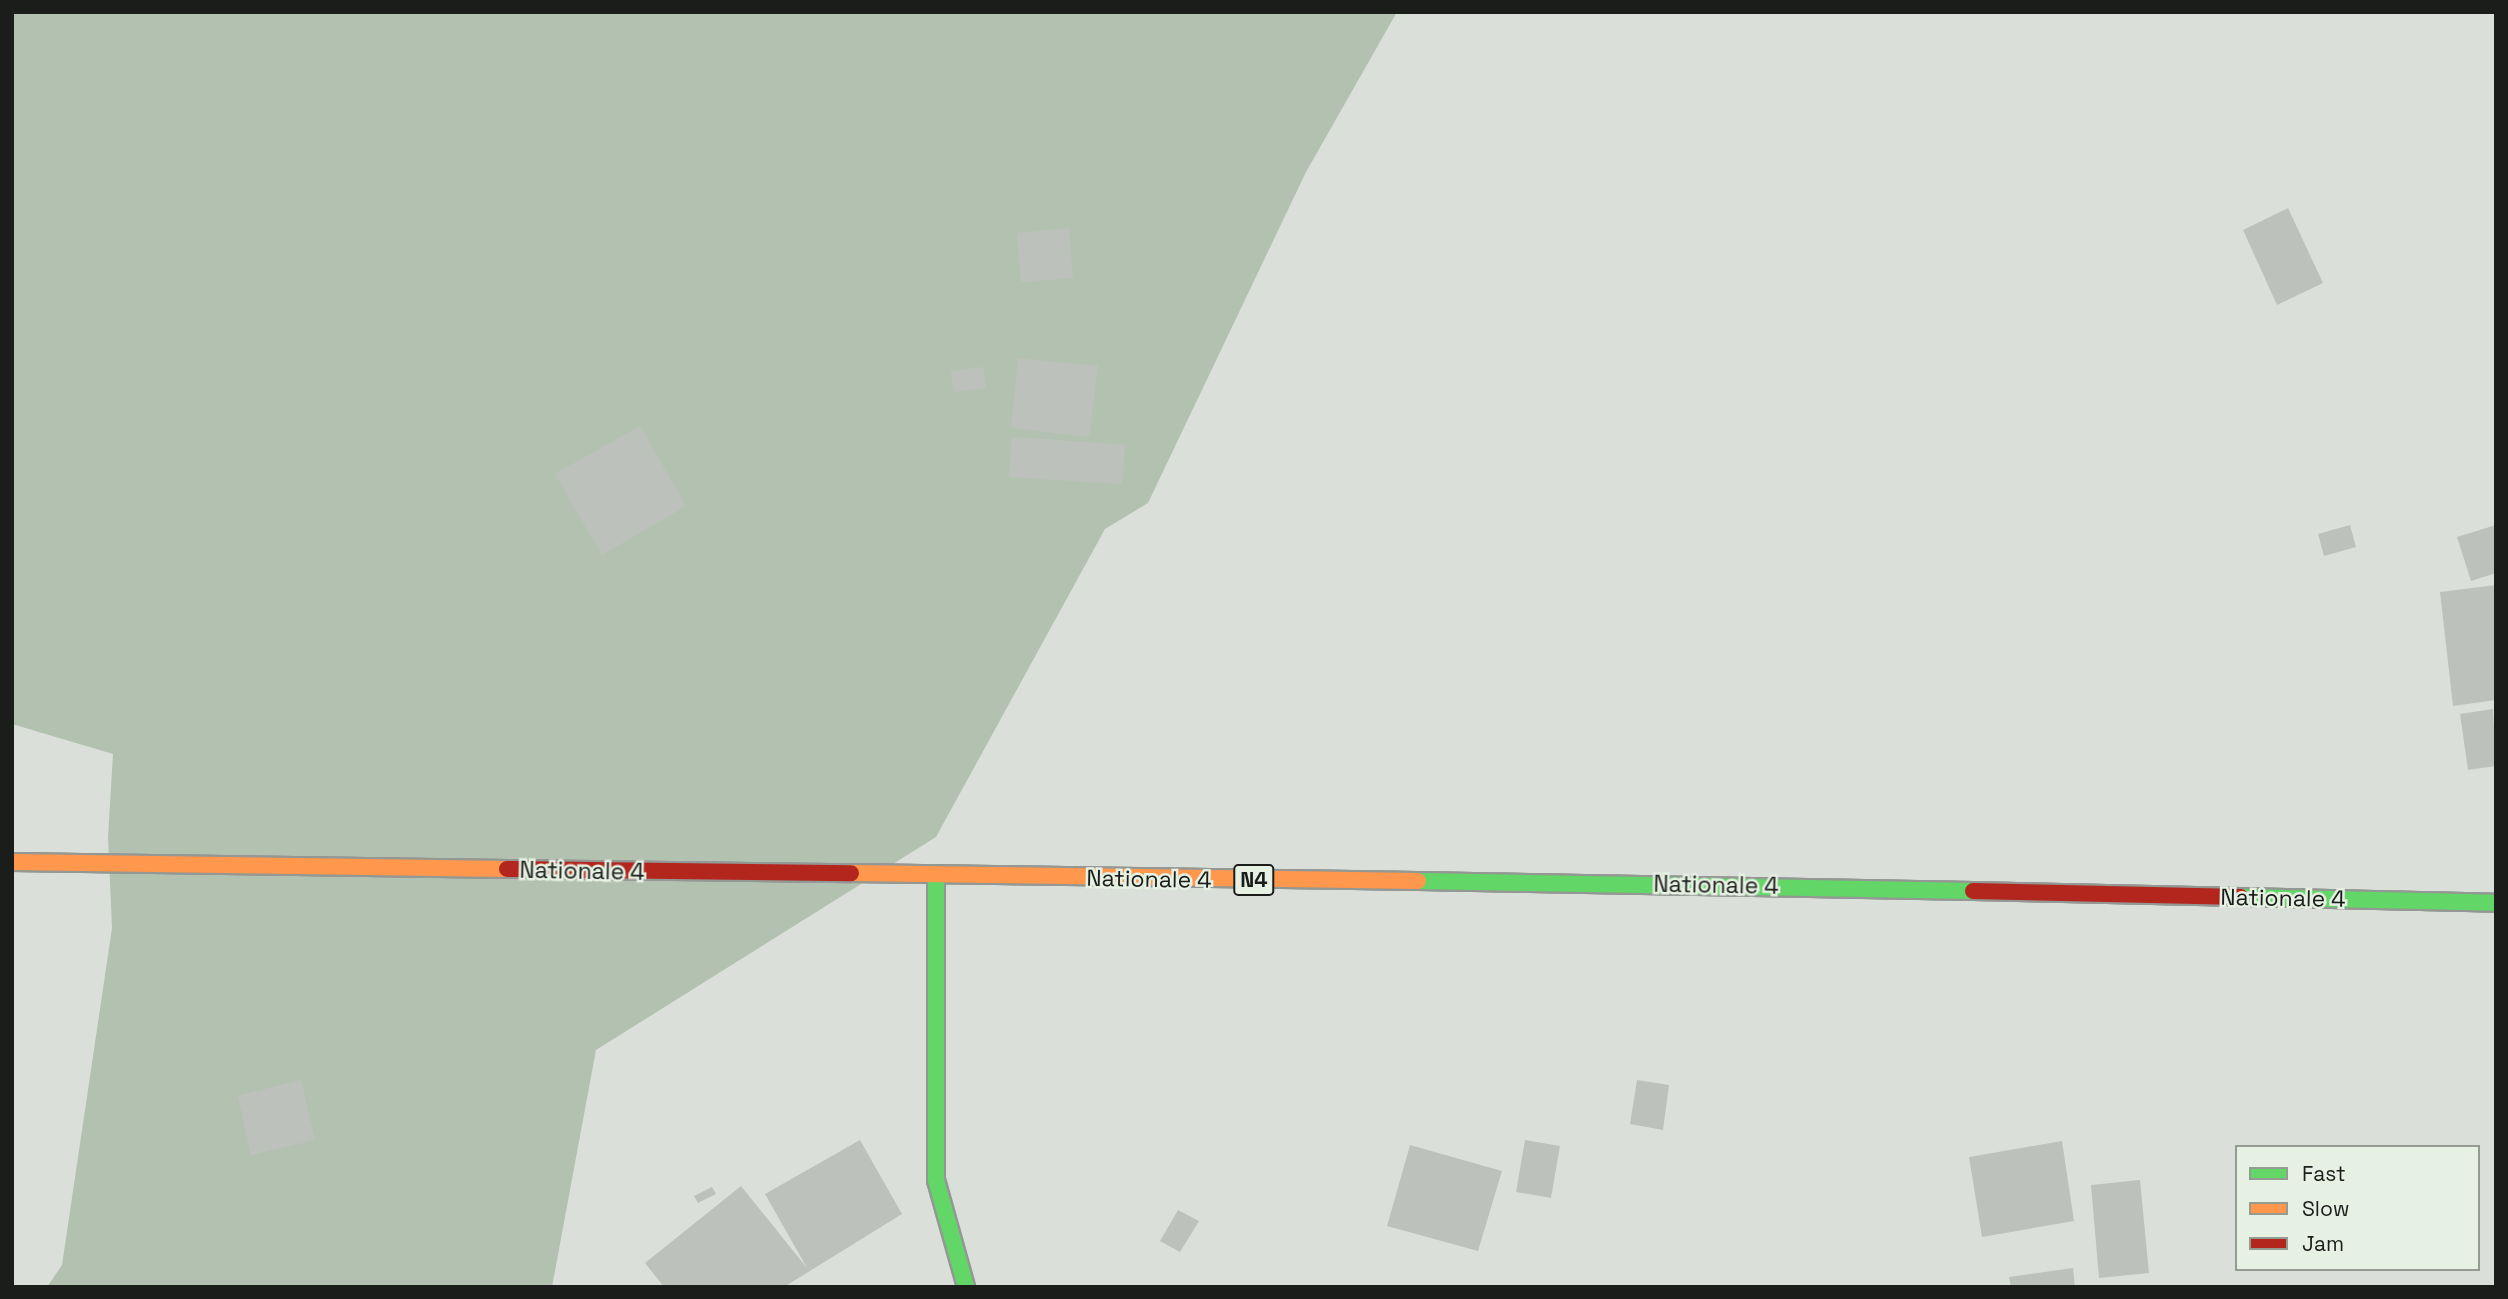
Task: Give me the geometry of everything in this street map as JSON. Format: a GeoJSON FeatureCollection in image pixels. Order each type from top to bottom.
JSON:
{"type":"FeatureCollection","features":[{"type":"Feature","properties":{"kind":"main road","name":"Nationale 4"},"geometry":{"type":"LineString","coordinates":[[12,862],[1738,885],[2496,903]]}},
{"type":"Feature","properties":{"kind":"main road"},"geometry":{"type":"LineString","coordinates":[[936,876],[936,1180],[965,1287]]}},
{"type":"Feature","properties":{"kind":"green space"},"geometry":{"type":"Polygon","coordinates":[[[12,12],[1397,12],[1306,172],[1148,503],[1105,529],[936,837],[596,1050],[552,1287],[47,1287],[62,1265],[112,928],[108,837],[113,754],[12,724],[12,12]]]}},
{"type":"Feature","properties":{"kind":"building"},"geometry":{"type":"Polygon","coordinates":[[[2288,208],[2323,283],[2277,305],[2243,230],[2288,208]]]}},
{"type":"Feature","properties":{"kind":"building"},"geometry":{"type":"Polygon","coordinates":[[[1069,228],[1073,278],[1021,282],[1017,233],[1069,228]]]}},
{"type":"Feature","properties":{"kind":"building"},"geometry":{"type":"Polygon","coordinates":[[[1018,358],[1098,366],[1089,437],[1011,428],[1018,358]]]}},
{"type":"Feature","properties":{"kind":"building"},"geometry":{"type":"Polygon","coordinates":[[[983,367],[986,388],[953,392],[951,371],[983,367]]]}},
{"type":"Feature","properties":{"kind":"building"},"geometry":{"type":"Polygon","coordinates":[[[640,426],[686,506],[602,555],[555,474],[640,426]]]}},
{"type":"Feature","properties":{"kind":"building"},"geometry":{"type":"Polygon","coordinates":[[[1012,437],[1125,445],[1122,484],[1009,477],[1012,437]]]}},
{"type":"Feature","properties":{"kind":"building"},"geometry":{"type":"Polygon","coordinates":[[[2350,525],[2356,547],[2324,556],[2318,534],[2350,525]]]}},
{"type":"Feature","properties":{"kind":"building"},"geometry":{"type":"Polygon","coordinates":[[[2496,525],[2496,573],[2471,581],[2457,537],[2496,525]]]}},
{"type":"Feature","properties":{"kind":"building"},"geometry":{"type":"Polygon","coordinates":[[[2496,585],[2496,700],[2453,706],[2440,592],[2496,585]]]}},
{"type":"Feature","properties":{"kind":"building"},"geometry":{"type":"Polygon","coordinates":[[[2493,709],[2496,766],[2468,770],[2460,714],[2493,709]]]}},
{"type":"Feature","properties":{"kind":"building"},"geometry":{"type":"Polygon","coordinates":[[[301,1080],[315,1140],[251,1155],[238,1096],[301,1080]]]}},
{"type":"Feature","properties":{"kind":"building"},"geometry":{"type":"Polygon","coordinates":[[[1637,1080],[1669,1085],[1663,1130],[1630,1124],[1637,1080]]]}},
{"type":"Feature","properties":{"kind":"building"},"geometry":{"type":"Polygon","coordinates":[[[860,1140],[902,1214],[784,1287],[664,1287],[645,1263],[741,1186],[807,1268],[765,1194],[860,1140]]]}},
{"type":"Feature","properties":{"kind":"building"},"geometry":{"type":"Polygon","coordinates":[[[1525,1140],[1560,1146],[1551,1198],[1516,1192],[1525,1140]]]}},
{"type":"Feature","properties":{"kind":"building"},"geometry":{"type":"Polygon","coordinates":[[[2062,1141],[2074,1221],[1982,1237],[1969,1157],[2062,1141]]]}},
{"type":"Feature","properties":{"kind":"building"},"geometry":{"type":"Polygon","coordinates":[[[1410,1145],[1502,1171],[1478,1251],[1387,1226],[1410,1145]]]}},
{"type":"Feature","properties":{"kind":"building"},"geometry":{"type":"Polygon","coordinates":[[[2140,1180],[2149,1273],[2099,1278],[2091,1185],[2140,1180]]]}},
{"type":"Feature","properties":{"kind":"building"},"geometry":{"type":"Polygon","coordinates":[[[712,1187],[716,1194],[698,1203],[694,1196],[712,1187]]]}},
{"type":"Feature","properties":{"kind":"building"},"geometry":{"type":"Polygon","coordinates":[[[1178,1210],[1199,1221],[1180,1252],[1160,1241],[1178,1210]]]}},
{"type":"Feature","properties":{"kind":"building"},"geometry":{"type":"Polygon","coordinates":[[[2073,1268],[2075,1287],[2011,1287],[2009,1277],[2073,1268]]]}},
{"type":"Feature","properties":{"kind":"traffic: fast"},"geometry":{"type":"LineString","coordinates":[[936,876],[936,1180],[966,1287]]}},
{"type":"Feature","properties":{"kind":"traffic: fast"},"geometry":{"type":"LineString","coordinates":[[1418,881],[1973,891]]}},
{"type":"Feature","properties":{"kind":"traffic: fast"},"geometry":{"type":"LineString","coordinates":[[2241,897],[2496,903]]}},
{"type":"Feature","properties":{"kind":"traffic: slow"},"geometry":{"type":"LineString","coordinates":[[12,862],[507,869]]}},
{"type":"Feature","properties":{"kind":"traffic: slow"},"geometry":{"type":"LineString","coordinates":[[851,873],[1418,881]]}},
{"type":"Feature","properties":{"kind":"traffic: jam"},"geometry":{"type":"LineString","coordinates":[[507,869],[851,873]]}},
{"type":"Feature","properties":{"kind":"traffic: jam"},"geometry":{"type":"LineString","coordinates":[[1973,891],[2241,897]]}}]}
